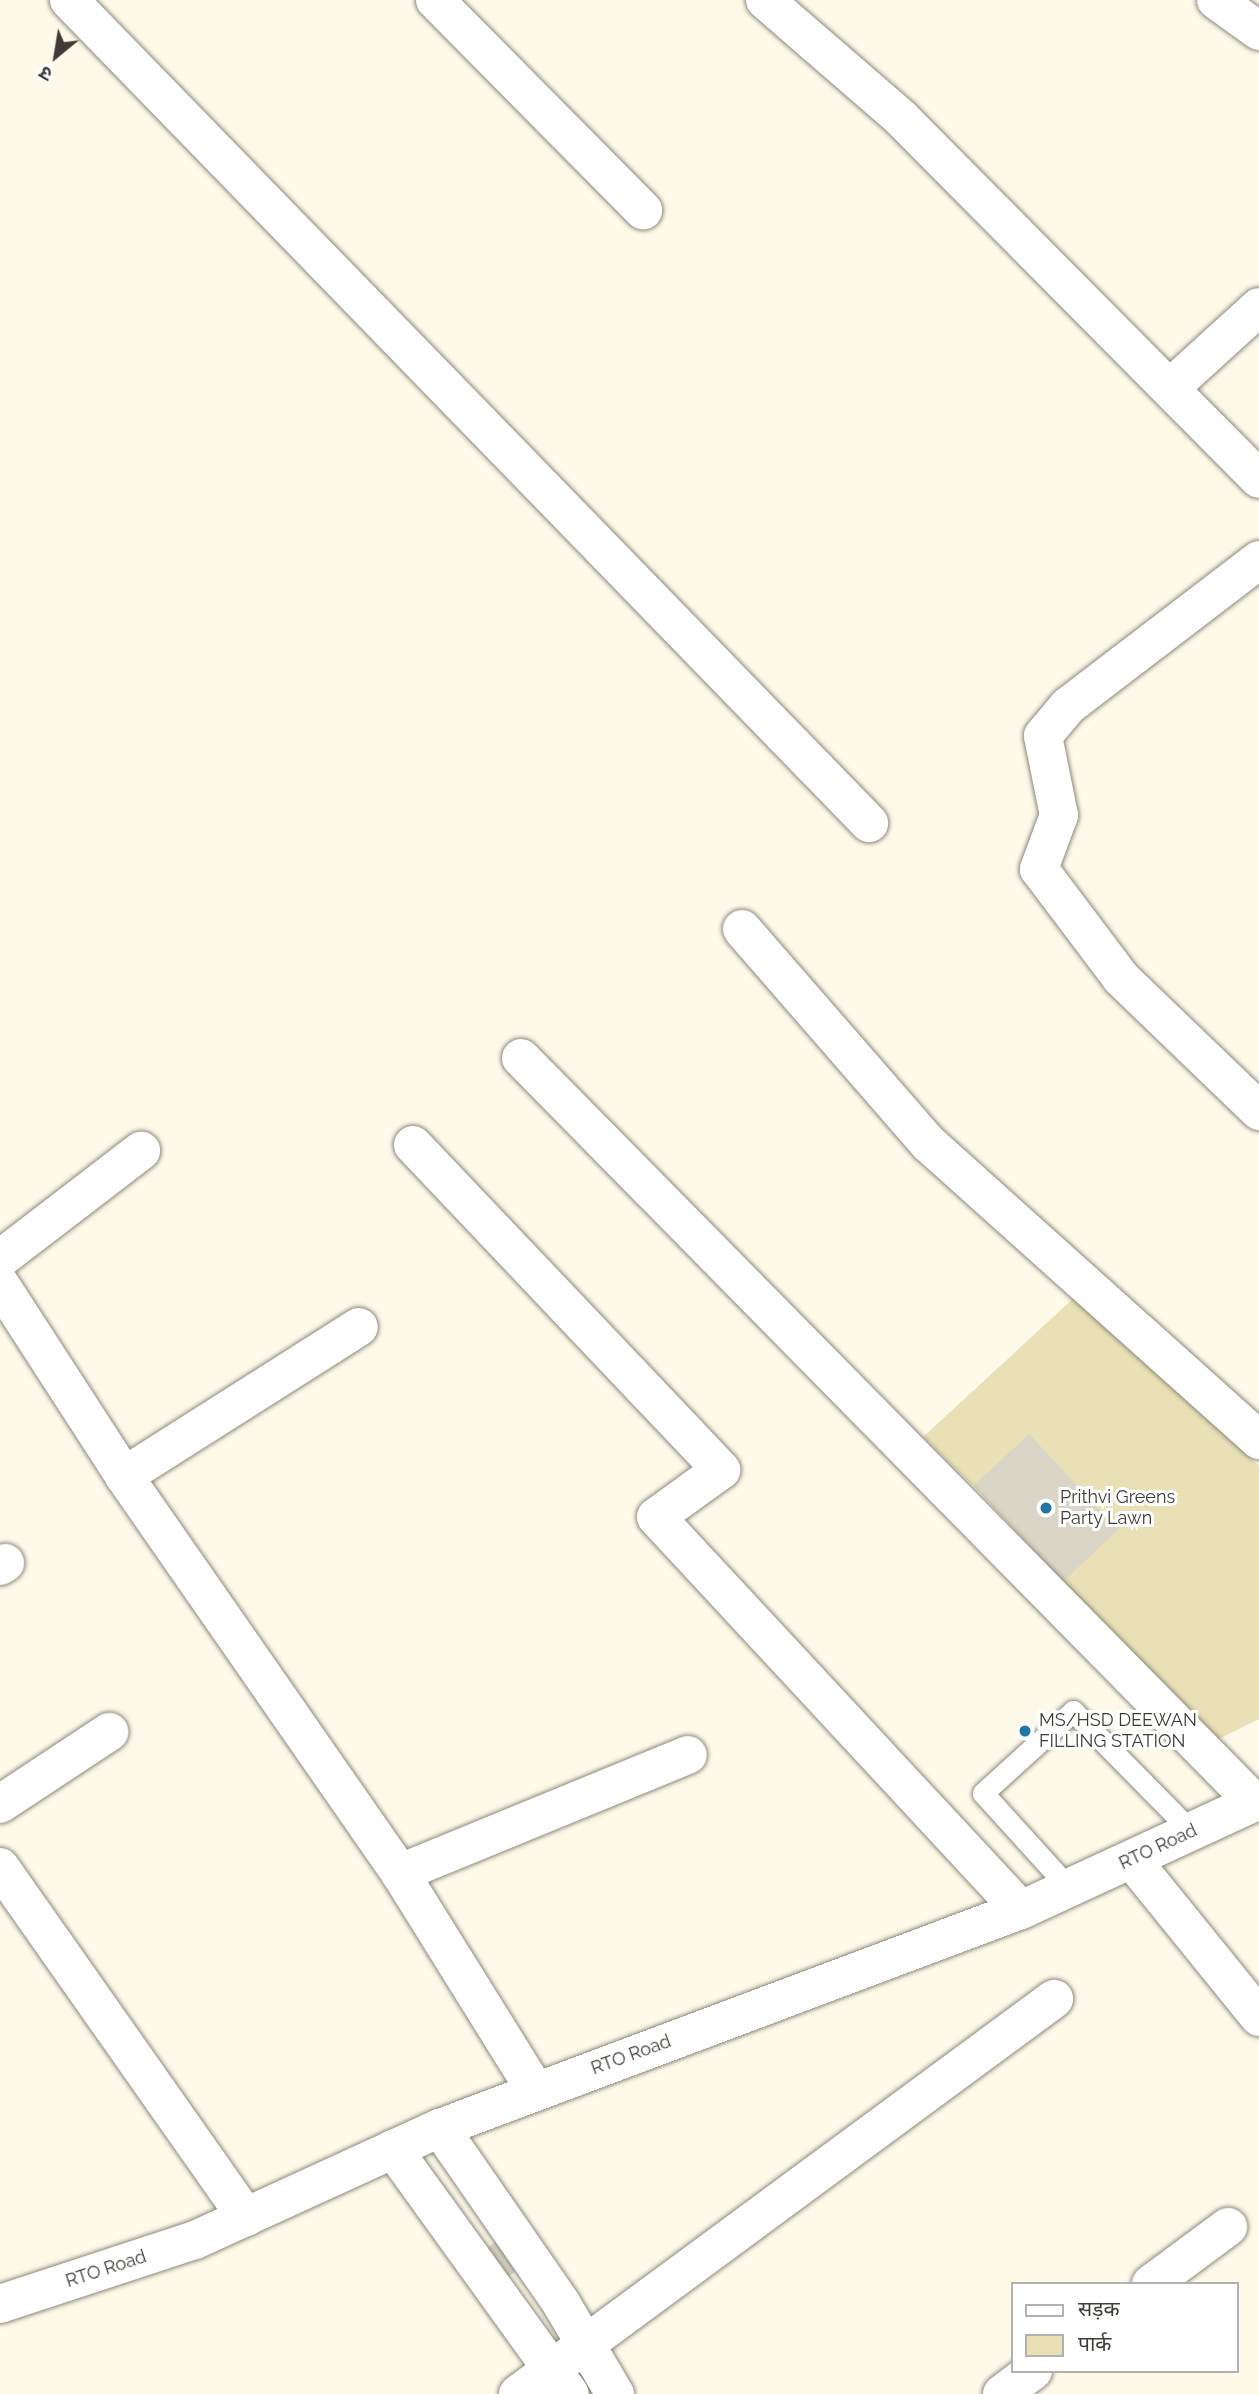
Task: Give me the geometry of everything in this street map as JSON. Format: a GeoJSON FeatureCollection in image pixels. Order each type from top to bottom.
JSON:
{"type":"FeatureCollection","features":[{"type":"Feature","properties":{"kind":"street"},"geometry":{"type":"LineString","coordinates":[[69,0],[869,823]]}},
{"type":"Feature","properties":{"kind":"street"},"geometry":{"type":"LineString","coordinates":[[435,0],[643,210]]}},
{"type":"Feature","properties":{"kind":"street"},"geometry":{"type":"LineString","coordinates":[[765,0],[901,118],[1259,479]]}},
{"type":"Feature","properties":{"kind":"street"},"geometry":{"type":"LineString","coordinates":[[1216,0],[1259,31]]}},
{"type":"Feature","properties":{"kind":"street"},"geometry":{"type":"LineString","coordinates":[[1170,388],[1259,307]]}},
{"type":"Feature","properties":{"kind":"street"},"geometry":{"type":"LineString","coordinates":[[1259,560],[1068,706],[1043,736],[1059,815],[1039,869],[1121,978],[1259,1111]]}},
{"type":"Feature","properties":{"kind":"street"},"geometry":{"type":"LineString","coordinates":[[743,929],[928,1143],[1259,1440]]}},
{"type":"Feature","properties":{"kind":"street"},"geometry":{"type":"LineString","coordinates":[[521,1058],[1256,1801]]}},
{"type":"Feature","properties":{"kind":"street"},"geometry":{"type":"LineString","coordinates":[[413,1145],[721,1470],[656,1517],[1021,1910]]}},
{"type":"Feature","properties":{"kind":"street"},"geometry":{"type":"LineString","coordinates":[[0,1259],[141,1151]]}},
{"type":"Feature","properties":{"kind":"street"},"geometry":{"type":"LineString","coordinates":[[0,1284],[124,1476],[400,1874],[535,2090]]}},
{"type":"Feature","properties":{"kind":"street"},"geometry":{"type":"LineString","coordinates":[[124,1476],[359,1327]]}},
{"type":"Feature","properties":{"kind":"street"},"geometry":{"type":"LineString","coordinates":[[0,1804],[109,1732]]}},
{"type":"Feature","properties":{"kind":"street"},"geometry":{"type":"LineString","coordinates":[[400,1874],[688,1755]]}},
{"type":"Feature","properties":{"kind":"street","name":"RTO Road"},"geometry":{"type":"LineString","coordinates":[[0,2304],[195,2240],[440,2128],[535,2090],[1021,1910],[1256,1801]]}},
{"type":"Feature","properties":{"kind":"street"},"geometry":{"type":"LineString","coordinates":[[1132,1860],[1259,2017]]}},
{"type":"Feature","properties":{"kind":"street"},"geometry":{"type":"LineString","coordinates":[[0,1867],[246,2217]]}},
{"type":"Feature","properties":{"kind":"street"},"geometry":{"type":"LineString","coordinates":[[517,2394],[561,2382],[584,2348],[1054,1999]]}},
{"type":"Feature","properties":{"kind":"street"},"geometry":{"type":"LineString","coordinates":[[440,2128],[561,2303],[584,2348],[615,2394]]}},
{"type":"Feature","properties":{"kind":"street"},"geometry":{"type":"LineString","coordinates":[[393,2149],[561,2382]]}},
{"type":"Feature","properties":{"kind":"street"},"geometry":{"type":"LineString","coordinates":[[1154,2282],[1228,2227]]}},
{"type":"Feature","properties":{"kind":"street"},"geometry":{"type":"LineString","coordinates":[[1002,2394],[1030,2373]]}},
{"type":"Feature","properties":{"kind":"lane"},"geometry":{"type":"LineString","coordinates":[[1069,1888],[983,1793],[1073,1711],[1192,1832]]}},
{"type":"Feature","properties":{"kind":"green space"},"geometry":{"type":"Polygon","coordinates":[[[1076,1296],[1259,1466],[1259,1719],[1219,1739],[1063,1582],[1029,1435],[974,1487],[923,1437],[1076,1296]]]}},
{"type":"Feature","properties":{"kind":"building","name":"Prithvi Greens Party Lawn"},"geometry":{"type":"Polygon","coordinates":[[[1029,1434],[1118,1530],[1063,1582],[973,1486],[1029,1434]]]}},
{"type":"Feature","properties":{"kind":"building"},"geometry":{"type":"Polygon","coordinates":[[[506,2234],[527,2263],[505,2279],[484,2250],[506,2234]]]}},
{"type":"Feature","properties":{"kind":"place","name":"Prithvi Greens Party Lawn"},"geometry":{"type":"Point","coordinates":[1046,1508]}},
{"type":"Feature","properties":{"kind":"place","name":"MS/HSD DEEWAN FILLING STATION"},"geometry":{"type":"Point","coordinates":[1025,1731]}}]}
